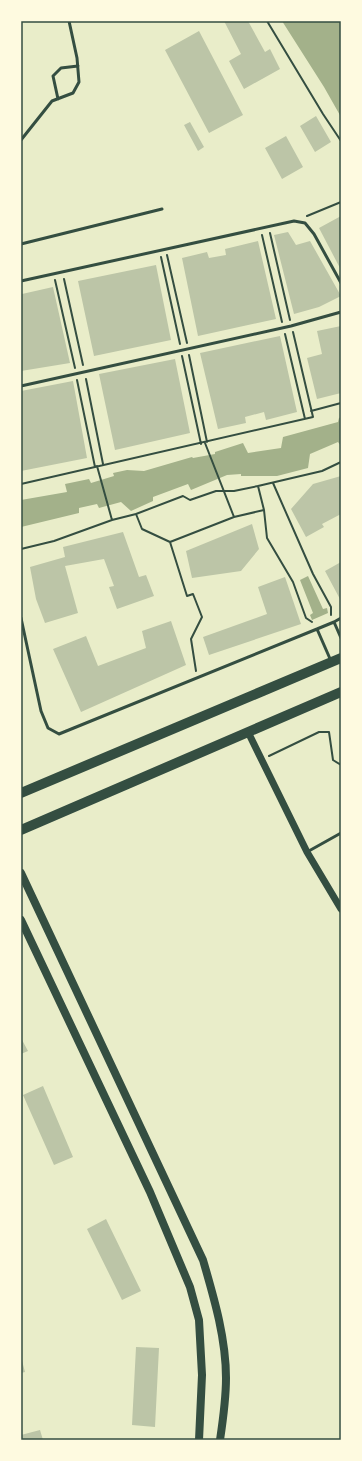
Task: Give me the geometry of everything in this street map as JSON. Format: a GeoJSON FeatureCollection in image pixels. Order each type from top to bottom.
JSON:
{"type":"FeatureCollection","features":[{"type":"Feature","properties":{"kind":"main road"},"geometry":{"type":"LineString","coordinates":[[21,793],[336,660]]}},
{"type":"Feature","properties":{"kind":"main road"},"geometry":{"type":"LineString","coordinates":[[21,830],[341,692]]}},
{"type":"Feature","properties":{"kind":"main road"},"geometry":{"type":"LineString","coordinates":[[21,873],[203,1260],[213,1294],[223,1343],[226,1378],[220,1440]]}},
{"type":"Feature","properties":{"kind":"main road"},"geometry":{"type":"LineString","coordinates":[[21,920],[147,1185],[190,1287],[199,1320],[202,1375],[199,1440]]}},
{"type":"Feature","properties":{"kind":"street"},"geometry":{"type":"LineString","coordinates":[[248,732],[307,852],[341,909]]}},
{"type":"Feature","properties":{"kind":"lane"},"geometry":{"type":"LineString","coordinates":[[21,140],[52,101],[73,93],[79,82],[78,66],[69,21]]}},
{"type":"Feature","properties":{"kind":"lane"},"geometry":{"type":"LineString","coordinates":[[58,98],[53,76],[61,68],[78,66]]}},
{"type":"Feature","properties":{"kind":"lane"},"geometry":{"type":"LineString","coordinates":[[21,244],[162,209]]}},
{"type":"Feature","properties":{"kind":"lane"},"geometry":{"type":"LineString","coordinates":[[21,281],[294,221],[305,223],[314,234],[341,283]]}},
{"type":"Feature","properties":{"kind":"lane"},"geometry":{"type":"LineString","coordinates":[[21,386],[291,326],[341,312]]}},
{"type":"Feature","properties":{"kind":"lane"},"geometry":{"type":"LineString","coordinates":[[21,618],[40,711],[48,728],[59,734],[341,618]]}},
{"type":"Feature","properties":{"kind":"lane"},"geometry":{"type":"LineString","coordinates":[[334,622],[341,638]]}},
{"type":"Feature","properties":{"kind":"lane"},"geometry":{"type":"LineString","coordinates":[[317,629],[336,660]]}},
{"type":"Feature","properties":{"kind":"lane"},"geometry":{"type":"LineString","coordinates":[[307,852],[341,833]]}},
{"type":"Feature","properties":{"kind":"path"},"geometry":{"type":"LineString","coordinates":[[266,21],[341,141]]}},
{"type":"Feature","properties":{"kind":"path"},"geometry":{"type":"LineString","coordinates":[[294,221],[341,202]]}},
{"type":"Feature","properties":{"kind":"path"},"geometry":{"type":"LineString","coordinates":[[21,484],[313,417],[268,226]]}},
{"type":"Feature","properties":{"kind":"path"},"geometry":{"type":"LineString","coordinates":[[311,411],[341,403]]}},
{"type":"Feature","properties":{"kind":"path"},"geometry":{"type":"LineString","coordinates":[[205,443],[234,517]]}},
{"type":"Feature","properties":{"kind":"path"},"geometry":{"type":"LineString","coordinates":[[21,549],[54,541],[112,520],[136,514],[183,496],[190,500],[216,491],[273,483],[322,471],[341,462]]}},
{"type":"Feature","properties":{"kind":"path"},"geometry":{"type":"LineString","coordinates":[[97,466],[112,520]]}},
{"type":"Feature","properties":{"kind":"path"},"geometry":{"type":"LineString","coordinates":[[273,483],[313,574],[331,607]]}},
{"type":"Feature","properties":{"kind":"path"},"geometry":{"type":"LineString","coordinates":[[258,486],[264,510],[268,538],[293,582],[306,618]]}},
{"type":"Feature","properties":{"kind":"path"},"geometry":{"type":"LineString","coordinates":[[136,514],[142,529],[170,542],[234,517],[264,510]]}},
{"type":"Feature","properties":{"kind":"path"},"geometry":{"type":"LineString","coordinates":[[170,542],[187,596],[193,594],[202,617],[192,639],[198,678]]}},
{"type":"Feature","properties":{"kind":"path"},"geometry":{"type":"LineString","coordinates":[[261,760],[319,732],[329,732],[333,760],[341,765]]}},
{"type":"Feature","properties":{"kind":"shaded area"},"geometry":{"type":"Polygon","coordinates":[[[282,21],[341,21],[341,117],[324,87],[282,21]]]}},
{"type":"Feature","properties":{"kind":"shaded area"},"geometry":{"type":"Polygon","coordinates":[[[341,417],[341,446],[338,442],[310,454],[308,468],[277,476],[241,476],[241,474],[227,475],[191,490],[188,484],[153,497],[153,501],[131,511],[121,502],[99,508],[97,504],[79,508],[79,513],[21,527],[21,500],[67,492],[65,484],[89,479],[91,483],[114,476],[113,473],[127,470],[144,471],[192,457],[215,454],[215,452],[243,443],[248,453],[281,448],[283,437],[338,422],[339,418],[341,417]]]}},
{"type":"Feature","properties":{"kind":"shaded area"},"geometry":{"type":"Polygon","coordinates":[[[308,576],[323,609],[327,608],[328,613],[312,620],[310,615],[313,613],[300,580],[308,576]]]}},
{"type":"Feature","properties":{"kind":"building"},"geometry":{"type":"Polygon","coordinates":[[[224,21],[248,21],[265,52],[270,49],[280,69],[244,89],[229,61],[241,54],[224,21]]]}},
{"type":"Feature","properties":{"kind":"building"},"geometry":{"type":"Polygon","coordinates":[[[199,31],[243,115],[209,133],[165,50],[199,31]]]}},
{"type":"Feature","properties":{"kind":"building"},"geometry":{"type":"Polygon","coordinates":[[[316,116],[331,142],[315,152],[300,126],[316,116]]]}},
{"type":"Feature","properties":{"kind":"building"},"geometry":{"type":"Polygon","coordinates":[[[190,122],[204,147],[198,151],[184,125],[190,122]]]}},
{"type":"Feature","properties":{"kind":"building"},"geometry":{"type":"Polygon","coordinates":[[[286,136],[303,167],[282,179],[265,148],[286,136]]]}},
{"type":"Feature","properties":{"kind":"building"},"geometry":{"type":"Polygon","coordinates":[[[341,216],[341,270],[319,228],[341,216]]]}},
{"type":"Feature","properties":{"kind":"building"},"geometry":{"type":"Polygon","coordinates":[[[288,232],[296,245],[310,241],[341,296],[319,307],[294,314],[274,235],[288,232]]]}},
{"type":"Feature","properties":{"kind":"building"},"geometry":{"type":"Polygon","coordinates":[[[258,241],[276,319],[198,336],[182,258],[207,252],[209,258],[226,255],[225,249],[258,241]]]}},
{"type":"Feature","properties":{"kind":"building"},"geometry":{"type":"Polygon","coordinates":[[[156,265],[171,340],[94,356],[78,281],[156,265]]]}},
{"type":"Feature","properties":{"kind":"building"},"geometry":{"type":"Polygon","coordinates":[[[53,287],[70,363],[21,371],[22,294],[53,287]]]}},
{"type":"Feature","properties":{"kind":"building"},"geometry":{"type":"Polygon","coordinates":[[[341,326],[341,393],[317,399],[307,358],[322,354],[317,331],[341,326]]]}},
{"type":"Feature","properties":{"kind":"building"},"geometry":{"type":"Polygon","coordinates":[[[280,336],[297,412],[266,420],[264,412],[245,417],[246,423],[218,429],[200,353],[280,336]]]}},
{"type":"Feature","properties":{"kind":"building"},"geometry":{"type":"Polygon","coordinates":[[[175,359],[190,433],[115,450],[99,374],[175,359]]]}},
{"type":"Feature","properties":{"kind":"building"},"geometry":{"type":"Polygon","coordinates":[[[73,381],[87,458],[21,471],[21,391],[73,381]]]}},
{"type":"Feature","properties":{"kind":"building"},"geometry":{"type":"Polygon","coordinates":[[[341,476],[341,514],[322,524],[324,527],[306,537],[291,509],[313,484],[341,476]]]}},
{"type":"Feature","properties":{"kind":"building"},"geometry":{"type":"Polygon","coordinates":[[[252,524],[259,549],[241,571],[192,578],[186,551],[252,524]]]}},
{"type":"Feature","properties":{"kind":"building"},"geometry":{"type":"Polygon","coordinates":[[[123,532],[139,577],[146,575],[154,596],[117,609],[109,587],[114,586],[104,559],[65,566],[78,613],[45,623],[36,599],[30,567],[65,557],[63,547],[123,532]]]}},
{"type":"Feature","properties":{"kind":"building"},"geometry":{"type":"Polygon","coordinates":[[[341,562],[341,601],[325,571],[341,562]]]}},
{"type":"Feature","properties":{"kind":"building"},"geometry":{"type":"Polygon","coordinates":[[[285,577],[301,624],[209,655],[203,637],[267,614],[258,587],[285,577]]]}},
{"type":"Feature","properties":{"kind":"building"},"geometry":{"type":"Polygon","coordinates":[[[171,621],[186,665],[81,712],[53,649],[86,636],[98,666],[146,648],[142,631],[171,621]]]}},
{"type":"Feature","properties":{"kind":"building"},"geometry":{"type":"Polygon","coordinates":[[[21,1038],[28,1051],[21,1054],[21,1038]]]}},
{"type":"Feature","properties":{"kind":"building"},"geometry":{"type":"Polygon","coordinates":[[[43,1086],[73,1157],[54,1165],[23,1095],[43,1086]]]}},
{"type":"Feature","properties":{"kind":"building"},"geometry":{"type":"Polygon","coordinates":[[[106,1219],[141,1291],[122,1300],[87,1229],[106,1219]]]}},
{"type":"Feature","properties":{"kind":"building"},"geometry":{"type":"Polygon","coordinates":[[[136,1347],[159,1348],[155,1427],[132,1425],[136,1347]]]}},
{"type":"Feature","properties":{"kind":"building"},"geometry":{"type":"Polygon","coordinates":[[[21,1357],[25,1372],[21,1373],[21,1357]]]}},
{"type":"Feature","properties":{"kind":"building"},"geometry":{"type":"Polygon","coordinates":[[[40,1430],[43,1440],[21,1440],[21,1435],[40,1430]]]}}]}
